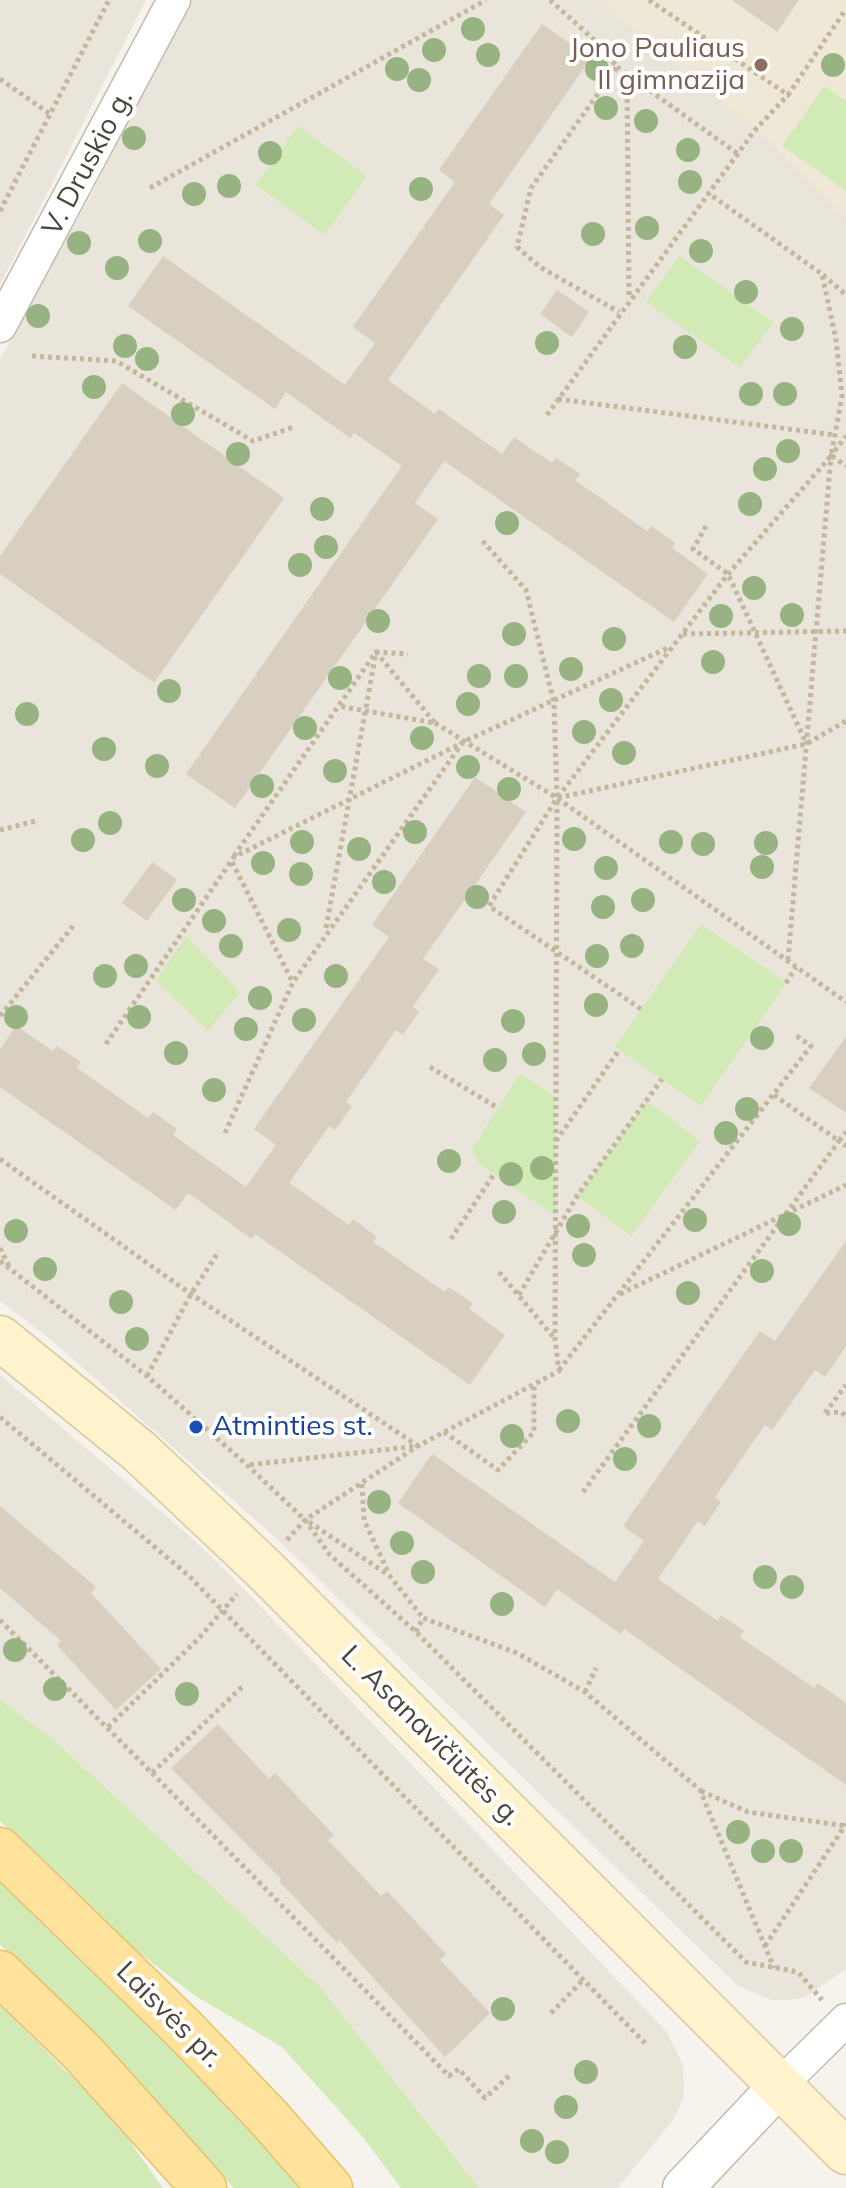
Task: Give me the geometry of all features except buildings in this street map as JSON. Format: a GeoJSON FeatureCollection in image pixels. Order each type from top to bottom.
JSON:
{"type":"FeatureCollection","features":[{"type":"Feature","properties":{"kind":"main road","name":"L. Asanavičiūtės g."},"geometry":{"type":"LineString","coordinates":[[0,1338],[140,1452],[262,1567],[846,2152]]}},
{"type":"Feature","properties":{"kind":"main road","name":"Laisvės pr."},"geometry":{"type":"LineString","coordinates":[[0,1850],[183,2028],[270,2119],[330,2188]]}},
{"type":"Feature","properties":{"kind":"main road"},"geometry":{"type":"LineString","coordinates":[[0,1973],[81,2051],[204,2188]]}},
{"type":"Feature","properties":{"kind":"street","name":"V. Druskio g."},"geometry":{"type":"LineString","coordinates":[[0,326],[174,0]]}},
{"type":"Feature","properties":{"kind":"street"},"geometry":{"type":"LineString","coordinates":[[683,2188],[846,2020]]}},
{"type":"Feature","properties":{"kind":"path"},"geometry":{"type":"LineString","coordinates":[[0,211],[109,0]]}},
{"type":"Feature","properties":{"kind":"path"},"geometry":{"type":"LineString","coordinates":[[150,188],[486,0]]}},
{"type":"Feature","properties":{"kind":"path"},"geometry":{"type":"LineString","coordinates":[[550,0],[601,46],[617,67],[738,154]]}},
{"type":"Feature","properties":{"kind":"path"},"geometry":{"type":"LineString","coordinates":[[649,0],[788,95]]}},
{"type":"Feature","properties":{"kind":"path"},"geometry":{"type":"LineString","coordinates":[[547,415],[708,193],[788,95],[846,9]]}},
{"type":"Feature","properties":{"kind":"path"},"geometry":{"type":"LineString","coordinates":[[617,67],[531,188],[517,247],[540,267],[619,312]]}},
{"type":"Feature","properties":{"kind":"path"},"geometry":{"type":"LineString","coordinates":[[627,75],[629,300]]}},
{"type":"Feature","properties":{"kind":"path"},"geometry":{"type":"LineString","coordinates":[[0,79],[50,114]]}},
{"type":"Feature","properties":{"kind":"path"},"geometry":{"type":"LineString","coordinates":[[708,193],[822,274],[846,295]]}},
{"type":"Feature","properties":{"kind":"path"},"geometry":{"type":"LineString","coordinates":[[788,961],[831,456],[842,396],[836,340],[822,274]]}},
{"type":"Feature","properties":{"kind":"path"},"geometry":{"type":"LineString","coordinates":[[32,356],[116,361],[253,441],[294,427]]}},
{"type":"Feature","properties":{"kind":"path"},"geometry":{"type":"LineString","coordinates":[[558,399],[835,435]]}},
{"type":"Feature","properties":{"kind":"path"},"geometry":{"type":"LineString","coordinates":[[641,1009],[489,906],[557,798],[728,574],[846,436]]}},
{"type":"Feature","properties":{"kind":"path"},"geometry":{"type":"LineString","coordinates":[[831,456],[846,466]]}},
{"type":"Feature","properties":{"kind":"path"},"geometry":{"type":"LineString","coordinates":[[706,526],[693,549],[728,574],[806,744]]}},
{"type":"Feature","properties":{"kind":"path"},"geometry":{"type":"LineString","coordinates":[[480,538],[526,590],[554,703],[557,798],[555,1340],[559,1371]]}},
{"type":"Feature","properties":{"kind":"path"},"geometry":{"type":"LineString","coordinates":[[682,634],[846,631]]}},
{"type":"Feature","properties":{"kind":"path"},"geometry":{"type":"LineString","coordinates":[[232,859],[463,742],[673,646]]}},
{"type":"Feature","properties":{"kind":"path"},"geometry":{"type":"LineString","coordinates":[[376,652],[408,654]]}},
{"type":"Feature","properties":{"kind":"path"},"geometry":{"type":"LineString","coordinates":[[106,1044],[376,652]]}},
{"type":"Feature","properties":{"kind":"path"},"geometry":{"type":"LineString","coordinates":[[325,933],[376,652]]}},
{"type":"Feature","properties":{"kind":"path"},"geometry":{"type":"LineString","coordinates":[[376,652],[435,723],[557,798],[846,1002]]}},
{"type":"Feature","properties":{"kind":"path"},"geometry":{"type":"LineString","coordinates":[[338,706],[435,723]]}},
{"type":"Feature","properties":{"kind":"path"},"geometry":{"type":"LineString","coordinates":[[557,798],[806,744],[846,721]]}},
{"type":"Feature","properties":{"kind":"path"},"geometry":{"type":"LineString","coordinates":[[225,1133],[293,982],[463,742]]}},
{"type":"Feature","properties":{"kind":"path"},"geometry":{"type":"LineString","coordinates":[[0,830],[36,821]]}},
{"type":"Feature","properties":{"kind":"path"},"geometry":{"type":"LineString","coordinates":[[232,859],[293,982]]}},
{"type":"Feature","properties":{"kind":"path"},"geometry":{"type":"LineString","coordinates":[[0,1016],[73,926]]}},
{"type":"Feature","properties":{"kind":"path"},"geometry":{"type":"LineString","coordinates":[[786,983],[796,967]]}},
{"type":"Feature","properties":{"kind":"path"},"geometry":{"type":"LineString","coordinates":[[108,1727],[222,1611],[305,1520],[418,1446],[559,1371],[811,1046],[794,1034]]}},
{"type":"Feature","properties":{"kind":"path"},"geometry":{"type":"LineString","coordinates":[[556,1141],[619,1050]]}},
{"type":"Feature","properties":{"kind":"path"},"geometry":{"type":"LineString","coordinates":[[430,1067],[498,1108]]}},
{"type":"Feature","properties":{"kind":"path"},"geometry":{"type":"LineString","coordinates":[[519,1295],[557,1235],[577,1196],[662,1079]]}},
{"type":"Feature","properties":{"kind":"path"},"geometry":{"type":"LineString","coordinates":[[774,1095],[846,1146]]}},
{"type":"Feature","properties":{"kind":"path"},"geometry":{"type":"LineString","coordinates":[[583,1492],[846,1132]]}},
{"type":"Feature","properties":{"kind":"path"},"geometry":{"type":"LineString","coordinates":[[0,1159],[191,1294],[418,1446]]}},
{"type":"Feature","properties":{"kind":"path"},"geometry":{"type":"LineString","coordinates":[[451,1239],[494,1174]]}},
{"type":"Feature","properties":{"kind":"path"},"geometry":{"type":"LineString","coordinates":[[619,1294],[846,1185]]}},
{"type":"Feature","properties":{"kind":"path"},"geometry":{"type":"LineString","coordinates":[[0,1248],[11,1270]]}},
{"type":"Feature","properties":{"kind":"path"},"geometry":{"type":"LineString","coordinates":[[147,1376],[191,1294],[219,1251]]}},
{"type":"Feature","properties":{"kind":"path"},"geometry":{"type":"LineString","coordinates":[[0,1261],[147,1376],[305,1520],[390,1576]]}},
{"type":"Feature","properties":{"kind":"path"},"geometry":{"type":"LineString","coordinates":[[499,1272],[555,1340]]}},
{"type":"Feature","properties":{"kind":"path"},"geometry":{"type":"LineString","coordinates":[[444,1432],[498,1470],[534,1432],[534,1385]]}},
{"type":"Feature","properties":{"kind":"path"},"geometry":{"type":"LineString","coordinates":[[846,1385],[825,1413],[841,1412],[846,1416]]}},
{"type":"Feature","properties":{"kind":"path"},"geometry":{"type":"LineString","coordinates":[[0,1417],[188,1575],[645,2043]]}},
{"type":"Feature","properties":{"kind":"path"},"geometry":{"type":"LineString","coordinates":[[247,1465],[418,1446]]}},
{"type":"Feature","properties":{"kind":"path"},"geometry":{"type":"LineString","coordinates":[[362,1483],[364,1520],[390,1576],[423,1618],[517,1653],[585,1692],[700,1790],[748,1812],[846,1825],[764,1947]]}},
{"type":"Feature","properties":{"kind":"path"},"geometry":{"type":"LineString","coordinates":[[305,1520],[330,1555],[416,1632],[746,1962],[798,1972]]}},
{"type":"Feature","properties":{"kind":"path"},"geometry":{"type":"LineString","coordinates":[[416,1632],[423,1618]]}},
{"type":"Feature","properties":{"kind":"path"},"geometry":{"type":"LineString","coordinates":[[0,1620],[449,2076],[459,2069],[485,2098],[510,2075]]}},
{"type":"Feature","properties":{"kind":"path"},"geometry":{"type":"LineString","coordinates":[[585,1692],[596,1668]]}},
{"type":"Feature","properties":{"kind":"path"},"geometry":{"type":"LineString","coordinates":[[152,1773],[243,1686]]}},
{"type":"Feature","properties":{"kind":"path"},"geometry":{"type":"LineString","coordinates":[[700,1790],[774,1968]]}},
{"type":"Feature","properties":{"kind":"path"},"geometry":{"type":"LineString","coordinates":[[551,2013],[583,1980]]}},
{"type":"Feature","properties":{"kind":"shaded area"},"geometry":{"type":"Polygon","coordinates":[[[0,0],[146,0],[0,285],[0,0]]]}},
{"type":"Feature","properties":{"kind":"shaded area"},"geometry":{"type":"Polygon","coordinates":[[[191,0],[846,0],[846,1969],[804,1998],[774,2001],[738,1986],[277,1539],[50,1339],[0,1301],[0,359],[92,193],[191,0]]]}},
{"type":"Feature","properties":{"kind":"shaded area","name":"Jono Pauliaus II gimnazija"},"geometry":{"type":"Polygon","coordinates":[[[598,0],[846,0],[846,219],[767,139],[598,0]]]}},
{"type":"Feature","properties":{"kind":"shaded area"},"geometry":{"type":"Polygon","coordinates":[[[0,1375],[185,1532],[238,1583],[667,2032],[683,2065],[684,2097],[673,2120],[618,2188],[479,2188],[320,1987],[54,1740],[0,1700],[0,1375]]]}},
{"type":"Feature","properties":{"kind":"green space"},"geometry":{"type":"Polygon","coordinates":[[[824,86],[846,101],[846,191],[782,146],[824,86]]]}},
{"type":"Feature","properties":{"kind":"green space"},"geometry":{"type":"Polygon","coordinates":[[[298,126],[367,176],[325,235],[256,185],[298,126]]]}},
{"type":"Feature","properties":{"kind":"green space"},"geometry":{"type":"Polygon","coordinates":[[[679,256],[773,322],[740,368],[646,302],[679,256]]]}},
{"type":"Feature","properties":{"kind":"green space"},"geometry":{"type":"Polygon","coordinates":[[[701,924],[786,983],[701,1106],[615,1047],[701,924]]]}},
{"type":"Feature","properties":{"kind":"green space"},"geometry":{"type":"Polygon","coordinates":[[[186,936],[240,992],[208,1031],[156,981],[186,936]]]}},
{"type":"Feature","properties":{"kind":"green space"},"geometry":{"type":"Polygon","coordinates":[[[520,1073],[555,1097],[556,1216],[479,1164],[472,1150],[520,1073]]]}},
{"type":"Feature","properties":{"kind":"green space"},"geometry":{"type":"Polygon","coordinates":[[[647,1101],[700,1141],[631,1236],[577,1196],[647,1101]]]}},
{"type":"Feature","properties":{"kind":"green space"},"geometry":{"type":"Polygon","coordinates":[[[0,1700],[54,1740],[320,1987],[479,2188],[401,2188],[362,2136],[282,2047],[194,1995],[138,1952],[0,1821],[0,1700]]]}},
{"type":"Feature","properties":{"kind":"green space"},"geometry":{"type":"Polygon","coordinates":[[[0,1882],[125,1995],[302,2188],[234,2188],[68,2007],[0,1945],[0,1882]]]}},
{"type":"Feature","properties":{"kind":"green space"},"geometry":{"type":"Polygon","coordinates":[[[0,2005],[112,2117],[163,2188],[0,2188],[0,2005]]]}},
{"type":"Feature","properties":{"kind":"place","name":"Jono Pauliaus II gimnazija"},"geometry":{"type":"Point","coordinates":[761,65]}},
{"type":"Feature","properties":{"kind":"place","name":"Atminties st."},"geometry":{"type":"Point","coordinates":[196,1427]}}]}
